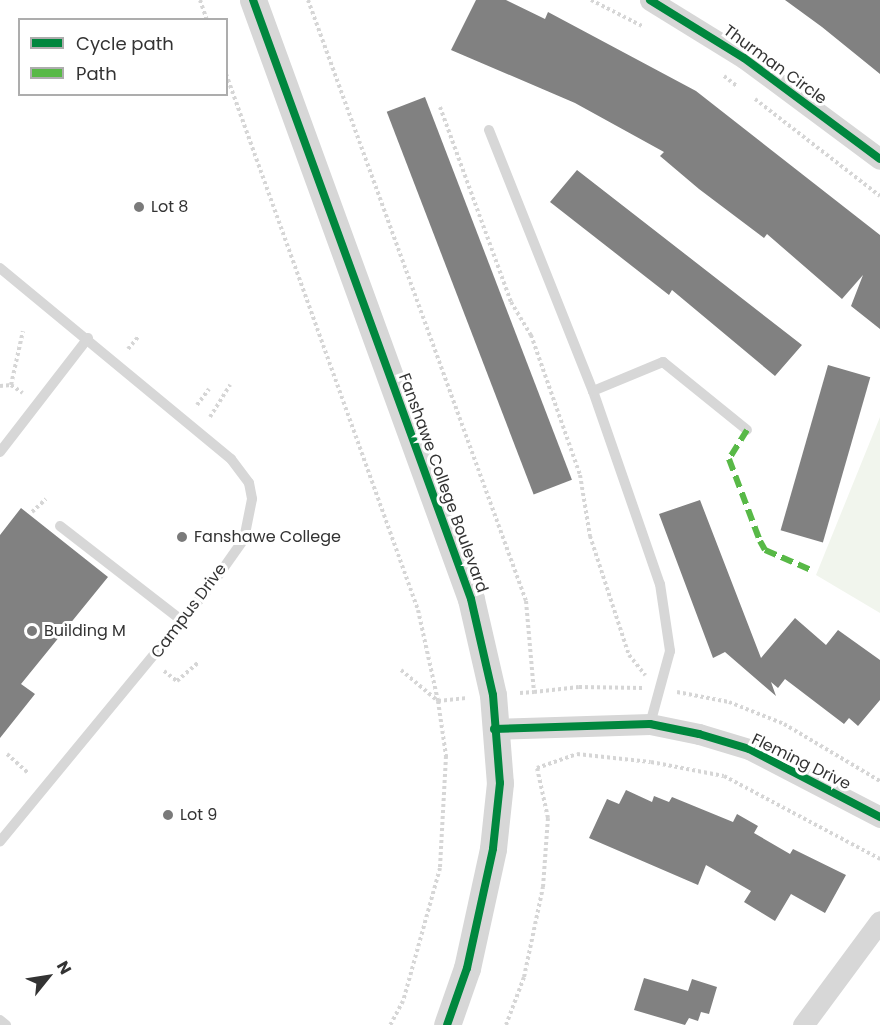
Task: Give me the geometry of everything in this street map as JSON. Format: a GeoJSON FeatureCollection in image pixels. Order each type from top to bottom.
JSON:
{"type":"FeatureCollection","features":[{"type":"Feature","properties":{"kind":"street","name":"Fanshawe College Boulevard"},"geometry":{"type":"LineString","coordinates":[[253,0],[471,599],[493,695],[500,783],[494,849],[467,968],[447,1025]]}},
{"type":"Feature","properties":{"kind":"street","name":"Thurman Circle"},"geometry":{"type":"LineString","coordinates":[[650,0],[744,58],[880,159]]}},
{"type":"Feature","properties":{"kind":"street","name":"Fleming Drive"},"geometry":{"type":"LineString","coordinates":[[494,729],[650,724],[749,749],[880,816]]}},
{"type":"Feature","properties":{"kind":"street"},"geometry":{"type":"LineString","coordinates":[[803,1025],[880,921]]}},
{"type":"Feature","properties":{"kind":"lane"},"geometry":{"type":"LineString","coordinates":[[489,130],[593,391],[660,584],[670,651],[650,724]]}},
{"type":"Feature","properties":{"kind":"lane","name":"Campus Drive"},"geometry":{"type":"LineString","coordinates":[[0,268],[88,338],[231,459],[249,483],[251,513],[244,539],[84,744],[0,841]]}},
{"type":"Feature","properties":{"kind":"lane"},"geometry":{"type":"LineString","coordinates":[[0,452],[88,338]]}},
{"type":"Feature","properties":{"kind":"lane"},"geometry":{"type":"LineString","coordinates":[[593,391],[663,362],[747,430]]}},
{"type":"Feature","properties":{"kind":"lane"},"geometry":{"type":"LineString","coordinates":[[60,526],[181,620]]}},
{"type":"Feature","properties":{"kind":"lane"},"geometry":{"type":"LineString","coordinates":[[0,1020],[6,1025]]}},
{"type":"Feature","properties":{"kind":"path"},"geometry":{"type":"LineString","coordinates":[[200,0],[206,18]]}},
{"type":"Feature","properties":{"kind":"path"},"geometry":{"type":"LineString","coordinates":[[308,0],[526,601],[534,692],[579,687],[661,690],[729,702],[784,724],[880,781]]}},
{"type":"Feature","properties":{"kind":"path"},"geometry":{"type":"LineString","coordinates":[[591,0],[649,29]]}},
{"type":"Feature","properties":{"kind":"path"},"geometry":{"type":"LineString","coordinates":[[717,71],[880,196]]}},
{"type":"Feature","properties":{"kind":"path"},"geometry":{"type":"LineString","coordinates":[[228,80],[418,610],[438,701],[446,756],[440,868],[403,1001],[390,1025]]}},
{"type":"Feature","properties":{"kind":"path"},"geometry":{"type":"LineString","coordinates":[[440,106],[511,302],[531,335],[580,475],[590,536],[629,655],[661,690]]}},
{"type":"Feature","properties":{"kind":"path"},"geometry":{"type":"LineString","coordinates":[[0,386],[11,385],[23,331]]}},
{"type":"Feature","properties":{"kind":"path"},"geometry":{"type":"LineString","coordinates":[[128,349],[138,337]]}},
{"type":"Feature","properties":{"kind":"path"},"geometry":{"type":"LineString","coordinates":[[210,417],[231,385]]}},
{"type":"Feature","properties":{"kind":"path"},"geometry":{"type":"LineString","coordinates":[[197,405],[210,389]]}},
{"type":"Feature","properties":{"kind":"path"},"geometry":{"type":"LineString","coordinates":[[32,512],[46,499]]}},
{"type":"Feature","properties":{"kind":"path"},"geometry":{"type":"LineString","coordinates":[[7,754],[28,772]]}},
{"type":"Feature","properties":{"kind":"path"},"geometry":{"type":"LineString","coordinates":[[506,1025],[524,977],[543,887],[548,818],[537,768],[577,754],[651,762],[724,776],[880,859]]}},
{"type":"Feature","properties":{"kind":"shaded area"},"geometry":{"type":"Polygon","coordinates":[[[880,417],[880,613],[816,575],[880,417]]]}},
{"type":"Feature","properties":{"kind":"building"},"geometry":{"type":"Polygon","coordinates":[[[476,0],[506,0],[545,19],[548,12],[696,91],[880,235],[880,329],[851,306],[863,275],[842,299],[767,234],[764,238],[699,189],[660,156],[664,152],[575,103],[451,50],[476,0]]]}},
{"type":"Feature","properties":{"kind":"building"},"geometry":{"type":"Polygon","coordinates":[[[785,0],[880,0],[880,74],[822,27],[785,0]]]}},
{"type":"Feature","properties":{"kind":"building"},"geometry":{"type":"Polygon","coordinates":[[[425,97],[572,480],[534,494],[387,112],[425,97]]]}},
{"type":"Feature","properties":{"kind":"building"},"geometry":{"type":"Polygon","coordinates":[[[577,170],[802,345],[775,376],[672,290],[669,295],[550,202],[577,170]]]}},
{"type":"Feature","properties":{"kind":"building"},"geometry":{"type":"Polygon","coordinates":[[[828,365],[870,377],[823,542],[781,530],[828,365]]]}},
{"type":"Feature","properties":{"kind":"building"},"geometry":{"type":"Polygon","coordinates":[[[700,500],[761,658],[795,618],[826,645],[838,630],[880,660],[880,700],[858,726],[849,718],[844,724],[785,679],[778,688],[771,682],[776,696],[725,652],[713,658],[659,514],[700,500]]]}},
{"type":"Feature","properties":{"kind":"building","name":"Building M"},"geometry":{"type":"Polygon","coordinates":[[[21,508],[108,577],[21,684],[35,694],[0,738],[0,535],[21,508]]]}},
{"type":"Feature","properties":{"kind":"building"},"geometry":{"type":"Polygon","coordinates":[[[626,790],[652,802],[654,796],[669,802],[672,797],[733,822],[737,814],[758,826],[754,833],[790,854],[793,849],[846,875],[825,913],[791,894],[775,921],[744,902],[751,891],[706,865],[698,885],[589,838],[607,799],[619,804],[626,790]]]}},
{"type":"Feature","properties":{"kind":"building"},"geometry":{"type":"Polygon","coordinates":[[[644,978],[688,991],[692,979],[717,987],[709,1014],[701,1012],[698,1021],[689,1018],[685,1025],[634,1010],[644,978]]]}},
{"type":"Feature","properties":{"kind":"marked path"},"geometry":{"type":"LineString","coordinates":[[747,430],[729,459],[760,541],[765,550],[813,571]]}},
{"type":"Feature","properties":{"kind":"cycle path"},"geometry":{"type":"LineString","coordinates":[[253,0],[471,599],[493,695],[500,783],[493,849],[467,968],[447,1025]]}},
{"type":"Feature","properties":{"kind":"cycle path"},"geometry":{"type":"LineString","coordinates":[[650,0],[744,58],[880,159]]}},
{"type":"Feature","properties":{"kind":"cycle path"},"geometry":{"type":"LineString","coordinates":[[494,729],[650,724],[699,734],[749,749],[880,817]]}},
{"type":"Feature","properties":{"kind":"place","name":"Lot 8"},"geometry":{"type":"Point","coordinates":[139,207]}},
{"type":"Feature","properties":{"kind":"place","name":"Fanshawe College"},"geometry":{"type":"Point","coordinates":[182,537]}},
{"type":"Feature","properties":{"kind":"place","name":"Building M"},"geometry":{"type":"Point","coordinates":[32,631]}},
{"type":"Feature","properties":{"kind":"place","name":"Lot 9"},"geometry":{"type":"Point","coordinates":[168,815]}}]}
